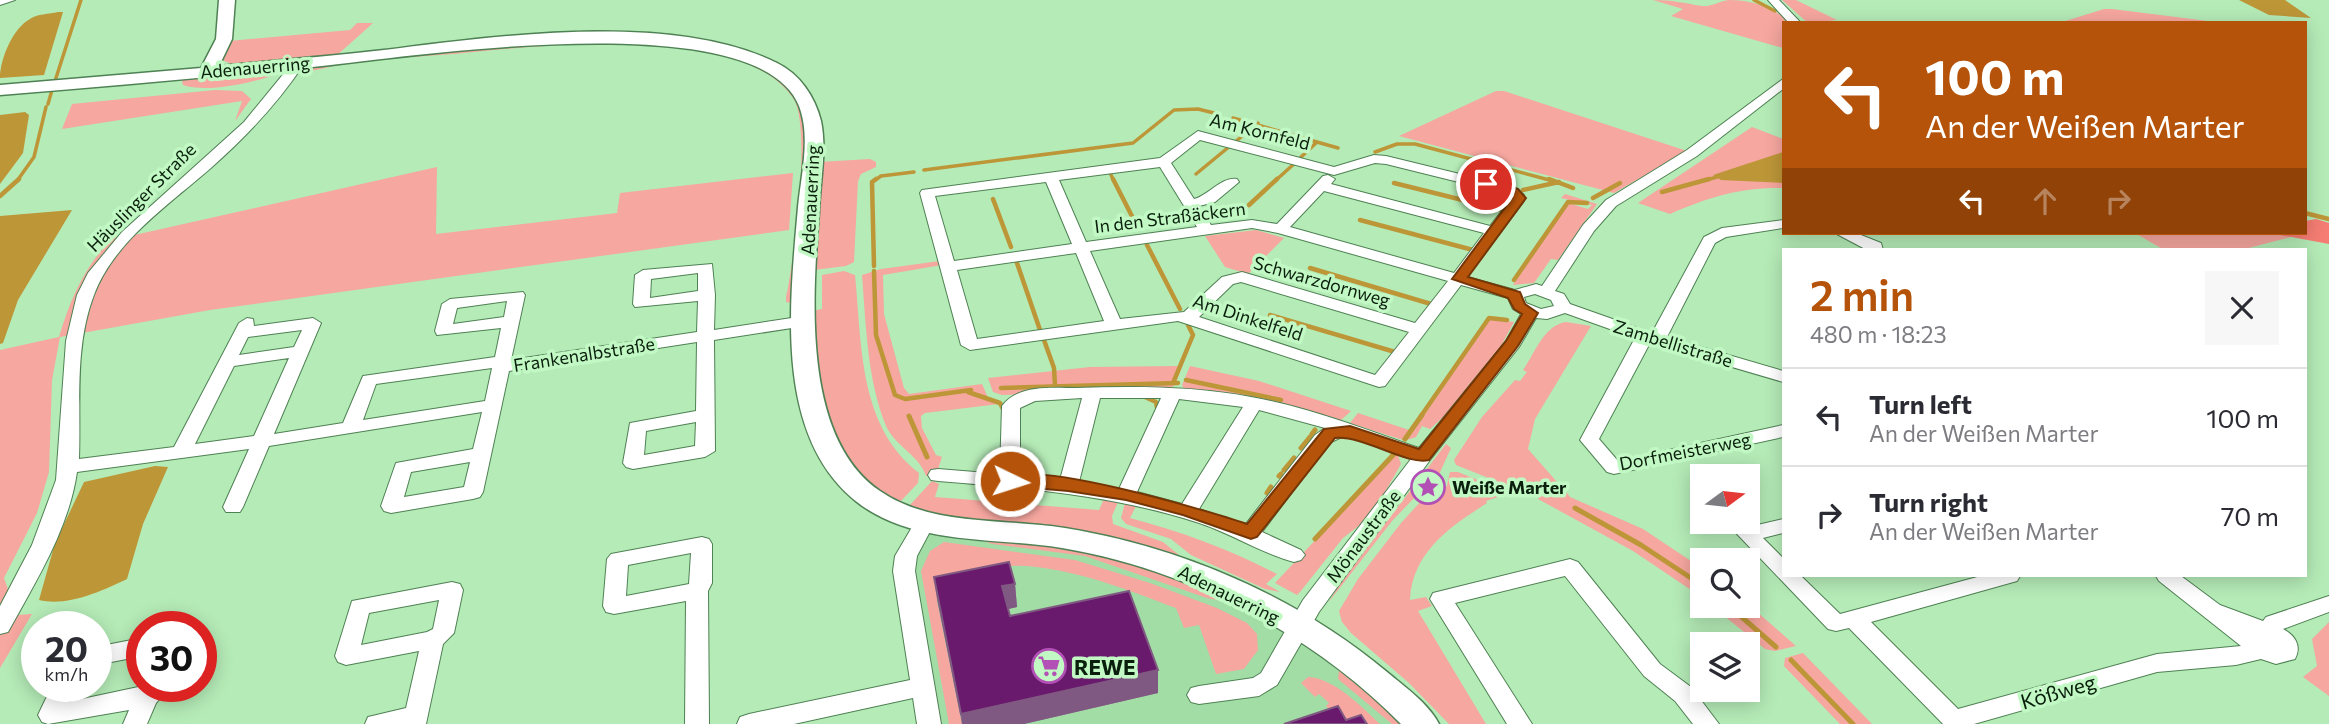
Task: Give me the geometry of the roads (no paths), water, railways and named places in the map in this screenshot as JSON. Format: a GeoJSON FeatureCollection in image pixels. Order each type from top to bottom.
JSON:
{"type":"FeatureCollection","features":[{"type":"Feature","properties":{"kind":"main road"},"geometry":{"type":"LineString","coordinates":[[208,71],[224,39],[227,0]]}},
{"type":"Feature","properties":{"kind":"main road","name":"Adenauerring"},"geometry":{"type":"LineString","coordinates":[[0,90],[528,43],[623,39],[703,45],[768,65],[799,89],[811,114],[814,138],[805,321],[814,408],[830,454],[840,471],[873,500],[925,522],[952,528],[1079,541],[1161,562],[1230,590],[1298,628],[1374,680],[1422,724]]}},
{"type":"Feature","properties":{"kind":"street"},"geometry":{"type":"LineString","coordinates":[[0,2],[10,0]]}},
{"type":"Feature","properties":{"kind":"street"},"geometry":{"type":"LineString","coordinates":[[1773,0],[1794,21]]}},
{"type":"Feature","properties":{"kind":"street","name":"Häuslinger Straße"},"geometry":{"type":"LineString","coordinates":[[0,626],[26,578],[64,491],[68,467],[71,377],[83,306],[95,274],[130,233],[256,115],[298,64]]}},
{"type":"Feature","properties":{"kind":"street"},"geometry":{"type":"LineString","coordinates":[[1547,291],[1588,228],[1611,202],[1692,153],[1782,84]]}},
{"type":"Feature","properties":{"kind":"street","name":"Am Kornfeld"},"geometry":{"type":"LineString","coordinates":[[1164,162],[1198,135],[1334,170],[1380,159],[1514,192],[1519,198],[1459,279]]}},
{"type":"Feature","properties":{"kind":"street"},"geometry":{"type":"LineString","coordinates":[[949,266],[927,193],[1164,162],[1206,230]]}},
{"type":"Feature","properties":{"kind":"street"},"geometry":{"type":"LineString","coordinates":[[1280,229],[1334,170]]}},
{"type":"Feature","properties":{"kind":"street"},"geometry":{"type":"LineString","coordinates":[[1051,178],[1114,324]]}},
{"type":"Feature","properties":{"kind":"street"},"geometry":{"type":"LineString","coordinates":[[1191,204],[1210,199],[1232,182]]}},
{"type":"Feature","properties":{"kind":"street"},"geometry":{"type":"LineString","coordinates":[[1322,186],[1493,231]]}},
{"type":"Feature","properties":{"kind":"street","name":"In den Straßäckern"},"geometry":{"type":"LineString","coordinates":[[949,266],[1252,224],[1280,229],[1515,295]]}},
{"type":"Feature","properties":{"kind":"street"},"geometry":{"type":"LineString","coordinates":[[1651,338],[1709,240],[1722,233],[1782,224]]}},
{"type":"Feature","properties":{"kind":"street"},"geometry":{"type":"LineString","coordinates":[[1848,235],[1876,248]]}},
{"type":"Feature","properties":{"kind":"street","name":"Am Dinkelfeld"},"geometry":{"type":"LineString","coordinates":[[949,266],[970,345],[1170,317],[1188,318],[1379,382],[1459,279]]}},
{"type":"Feature","properties":{"kind":"street","name":"Schwarzdornweg"},"geometry":{"type":"LineString","coordinates":[[1188,318],[1228,280],[1242,277],[1418,329]]}},
{"type":"Feature","properties":{"kind":"street"},"geometry":{"type":"LineString","coordinates":[[1527,289],[1547,291],[1558,297],[1563,307],[1551,314],[1531,313],[1519,306],[1515,295],[1527,289]]}},
{"type":"Feature","properties":{"kind":"street"},"geometry":{"type":"LineString","coordinates":[[705,415],[707,295]]}},
{"type":"Feature","properties":{"kind":"street","name":"Zambellistraße"},"geometry":{"type":"LineString","coordinates":[[1563,307],[1651,338],[1782,377]]}},
{"type":"Feature","properties":{"kind":"street","name":"Mönaustraße"},"geometry":{"type":"LineString","coordinates":[[1199,695],[1259,687],[1269,678],[1298,628],[1423,456],[1513,343],[1531,313]]}},
{"type":"Feature","properties":{"kind":"street"},"geometry":{"type":"LineString","coordinates":[[502,364],[512,321]]}},
{"type":"Feature","properties":{"kind":"street","name":"Frankenalbstraße"},"geometry":{"type":"LineString","coordinates":[[351,428],[369,380],[805,321]]}},
{"type":"Feature","properties":{"kind":"street"},"geometry":{"type":"LineString","coordinates":[[182,450],[245,328],[313,323],[233,507]]}},
{"type":"Feature","properties":{"kind":"street","name":"Dorfmeisterweg"},"geometry":{"type":"LineString","coordinates":[[1651,338],[1589,440],[1614,468],[1782,431]]}},
{"type":"Feature","properties":{"kind":"street"},"geometry":{"type":"LineString","coordinates":[[228,362],[302,351]]}},
{"type":"Feature","properties":{"kind":"street","name":"Frankenalbstraße"},"geometry":{"type":"LineString","coordinates":[[482,454],[502,364]]}},
{"type":"Feature","properties":{"kind":"street"},"geometry":{"type":"LineString","coordinates":[[1010,481],[1011,406],[1029,397],[1092,393],[1172,394],[1254,403],[1308,417],[1423,456]]}},
{"type":"Feature","properties":{"kind":"street"},"geometry":{"type":"LineString","coordinates":[[1068,485],[1092,393]]}},
{"type":"Feature","properties":{"kind":"street"},"geometry":{"type":"LineString","coordinates":[[1126,494],[1172,394]]}},
{"type":"Feature","properties":{"kind":"street"},"geometry":{"type":"LineString","coordinates":[[1188,510],[1254,403]]}},
{"type":"Feature","properties":{"kind":"street"},"geometry":{"type":"LineString","coordinates":[[68,467],[351,428],[493,405]]}},
{"type":"Feature","properties":{"kind":"street"},"geometry":{"type":"LineString","coordinates":[[1251,533],[1322,439],[1330,433],[1343,430]]}},
{"type":"Feature","properties":{"kind":"street"},"geometry":{"type":"LineString","coordinates":[[938,475],[1068,485],[1126,494],[1188,510],[1251,533],[1294,555]]}},
{"type":"Feature","properties":{"kind":"street"},"geometry":{"type":"LineString","coordinates":[[925,522],[906,556],[904,570],[929,724]]}},
{"type":"Feature","properties":{"kind":"street"},"geometry":{"type":"LineString","coordinates":[[1782,526],[1747,534],[1782,570]]}},
{"type":"Feature","properties":{"kind":"street"},"geometry":{"type":"LineString","coordinates":[[1520,724],[1441,599],[1570,567],[1652,670],[1683,694],[1707,724]]}},
{"type":"Feature","properties":{"kind":"street"},"geometry":{"type":"LineString","coordinates":[[1789,577],[1836,623],[2005,577]]}},
{"type":"Feature","properties":{"kind":"street"},"geometry":{"type":"LineString","coordinates":[[2168,577],[2215,612],[2264,640],[2274,623],[2329,604]]}},
{"type":"Feature","properties":{"kind":"street"},"geometry":{"type":"LineString","coordinates":[[377,724],[415,720],[433,640],[443,633],[452,590],[360,607],[345,656],[433,640]]}},
{"type":"Feature","properties":{"kind":"street"},"geometry":{"type":"LineString","coordinates":[[697,591],[697,724]]}},
{"type":"Feature","properties":{"kind":"street","name":"Kößweg"},"geometry":{"type":"LineString","coordinates":[[1853,618],[1954,720],[2157,663],[2236,656],[2264,640]]}},
{"type":"Feature","properties":{"kind":"street"},"geometry":{"type":"LineString","coordinates":[[749,724],[922,687]]}},
{"type":"Feature","properties":{"kind":"street"},"geometry":{"type":"LineString","coordinates":[[56,702],[50,715],[106,702]]}},
{"type":"Feature","properties":{"kind":"street"},"geometry":{"type":"LineString","coordinates":[[135,724],[147,702]]}},
{"type":"Feature","properties":{"kind":"waterway"},"geometry":{"type":"LineString","coordinates":[[55,81],[81,0]]}},
{"type":"Feature","properties":{"kind":"waterway"},"geometry":{"type":"LineString","coordinates":[[1754,0],[1775,11]]}},
{"type":"Feature","properties":{"kind":"waterway"},"geometry":{"type":"LineString","coordinates":[[48,104],[52,90]]}},
{"type":"Feature","properties":{"kind":"waterway"},"geometry":{"type":"LineString","coordinates":[[17,180],[34,157],[46,107]]}},
{"type":"Feature","properties":{"kind":"waterway"},"geometry":{"type":"LineString","coordinates":[[924,170],[1133,143],[1174,110],[1198,109],[1218,114]]}},
{"type":"Feature","properties":{"kind":"waterway"},"geometry":{"type":"LineString","coordinates":[[1233,118],[1256,125]]}},
{"type":"Feature","properties":{"kind":"waterway"},"geometry":{"type":"LineString","coordinates":[[1235,142],[1256,125]]}},
{"type":"Feature","properties":{"kind":"waterway"},"geometry":{"type":"LineString","coordinates":[[1256,125],[1317,142]]}},
{"type":"Feature","properties":{"kind":"waterway"},"geometry":{"type":"LineString","coordinates":[[1300,158],[1317,142]]}},
{"type":"Feature","properties":{"kind":"waterway"},"geometry":{"type":"LineString","coordinates":[[1317,142],[1338,148]]}},
{"type":"Feature","properties":{"kind":"waterway"},"geometry":{"type":"LineString","coordinates":[[1375,152],[1397,144],[1415,144],[1553,181]]}},
{"type":"Feature","properties":{"kind":"waterway"},"geometry":{"type":"LineString","coordinates":[[1196,174],[1230,146]]}},
{"type":"Feature","properties":{"kind":"waterway"},"geometry":{"type":"LineString","coordinates":[[1275,181],[1295,163]]}},
{"type":"Feature","properties":{"kind":"waterway"},"geometry":{"type":"LineString","coordinates":[[874,181],[881,176],[914,172]]}},
{"type":"Feature","properties":{"kind":"waterway"},"geometry":{"type":"LineString","coordinates":[[1111,175],[1113,179]]}},
{"type":"Feature","properties":{"kind":"waterway"},"geometry":{"type":"LineString","coordinates":[[1703,181],[1717,177]]}},
{"type":"Feature","properties":{"kind":"waterway"},"geometry":{"type":"LineString","coordinates":[[874,266],[872,182],[876,179]]}},
{"type":"Feature","properties":{"kind":"waterway"},"geometry":{"type":"LineString","coordinates":[[1113,179],[1138,228]]}},
{"type":"Feature","properties":{"kind":"waterway"},"geometry":{"type":"LineString","coordinates":[[1249,205],[1277,179]]}},
{"type":"Feature","properties":{"kind":"waterway"},"geometry":{"type":"LineString","coordinates":[[1549,179],[1558,182]]}},
{"type":"Feature","properties":{"kind":"waterway"},"geometry":{"type":"LineString","coordinates":[[1662,192],[1709,179]]}},
{"type":"Feature","properties":{"kind":"waterway"},"geometry":{"type":"LineString","coordinates":[[0,196],[17,180]]}},
{"type":"Feature","properties":{"kind":"waterway"},"geometry":{"type":"LineString","coordinates":[[1523,190],[1558,182]]}},
{"type":"Feature","properties":{"kind":"waterway"},"geometry":{"type":"LineString","coordinates":[[1558,182],[1573,188]]}},
{"type":"Feature","properties":{"kind":"waterway"},"geometry":{"type":"LineString","coordinates":[[1394,183],[1503,210]]}},
{"type":"Feature","properties":{"kind":"waterway"},"geometry":{"type":"LineString","coordinates":[[1593,198],[1620,183]]}},
{"type":"Feature","properties":{"kind":"waterway"},"geometry":{"type":"LineString","coordinates":[[993,199],[1011,247]]}},
{"type":"Feature","properties":{"kind":"waterway"},"geometry":{"type":"LineString","coordinates":[[1514,280],[1568,202],[1587,203]]}},
{"type":"Feature","properties":{"kind":"waterway"},"geometry":{"type":"LineString","coordinates":[[2307,214],[2329,219]]}},
{"type":"Feature","properties":{"kind":"waterway"},"geometry":{"type":"LineString","coordinates":[[1360,220],[1473,250]]}},
{"type":"Feature","properties":{"kind":"waterway"},"geometry":{"type":"LineString","coordinates":[[1147,245],[1180,309]]}},
{"type":"Feature","properties":{"kind":"waterway"},"geometry":{"type":"LineString","coordinates":[[1017,263],[1040,330]]}},
{"type":"Feature","properties":{"kind":"waterway"},"geometry":{"type":"LineString","coordinates":[[1310,268],[1431,304]]}},
{"type":"Feature","properties":{"kind":"waterway"},"geometry":{"type":"LineString","coordinates":[[874,271],[876,335],[895,395],[905,399],[971,390]]}},
{"type":"Feature","properties":{"kind":"waterway"},"geometry":{"type":"LineString","coordinates":[[1270,315],[1395,352]]}},
{"type":"Feature","properties":{"kind":"waterway"},"geometry":{"type":"LineString","coordinates":[[1421,416],[1489,318],[1507,320]]}},
{"type":"Feature","properties":{"kind":"waterway"},"geometry":{"type":"LineString","coordinates":[[1173,383],[1193,335],[1188,325]]}},
{"type":"Feature","properties":{"kind":"waterway"},"geometry":{"type":"LineString","coordinates":[[1044,340],[1054,368],[1055,386]]}},
{"type":"Feature","properties":{"kind":"waterway"},"geometry":{"type":"LineString","coordinates":[[1186,380],[1281,400]]}},
{"type":"Feature","properties":{"kind":"waterway"},"geometry":{"type":"LineString","coordinates":[[1001,388],[1178,383]]}},
{"type":"Feature","properties":{"kind":"waterway"},"geometry":{"type":"LineString","coordinates":[[968,392],[1000,403],[1003,409]]}},
{"type":"Feature","properties":{"kind":"waterway"},"geometry":{"type":"LineString","coordinates":[[1145,397],[1156,402],[1157,408]]}},
{"type":"Feature","properties":{"kind":"waterway"},"geometry":{"type":"LineString","coordinates":[[1405,439],[1422,415]]}},
{"type":"Feature","properties":{"kind":"waterway"},"geometry":{"type":"LineString","coordinates":[[909,416],[927,457]]}},
{"type":"Feature","properties":{"kind":"waterway"},"geometry":{"type":"LineString","coordinates":[[1312,434],[1315,430]]}},
{"type":"Feature","properties":{"kind":"waterway"},"geometry":{"type":"LineString","coordinates":[[1301,448],[1310,437]]}},
{"type":"Feature","properties":{"kind":"waterway"},"geometry":{"type":"LineString","coordinates":[[1315,539],[1395,453]]}},
{"type":"Feature","properties":{"kind":"waterway"},"geometry":{"type":"LineString","coordinates":[[1284,470],[1294,458]]}},
{"type":"Feature","properties":{"kind":"waterway"},"geometry":{"type":"LineString","coordinates":[[1267,493],[1271,487]]}},
{"type":"Feature","properties":{"kind":"waterway"},"geometry":{"type":"LineString","coordinates":[[1575,508],[1641,545],[1690,577]]}},
{"type":"Feature","properties":{"kind":"waterway"},"geometry":{"type":"LineString","coordinates":[[1743,618],[1776,647]]}},
{"type":"Feature","properties":{"kind":"waterway"},"geometry":{"type":"LineString","coordinates":[[1791,660],[1853,724]]}},
{"type":"Feature","properties":{"kind":"place","name":"Weiße Marter"},"geometry":{"type":"Point","coordinates":[1428,487]}},
{"type":"Feature","properties":{"kind":"place","name":"REWE"},"geometry":{"type":"Point","coordinates":[1049,666]}}]}
